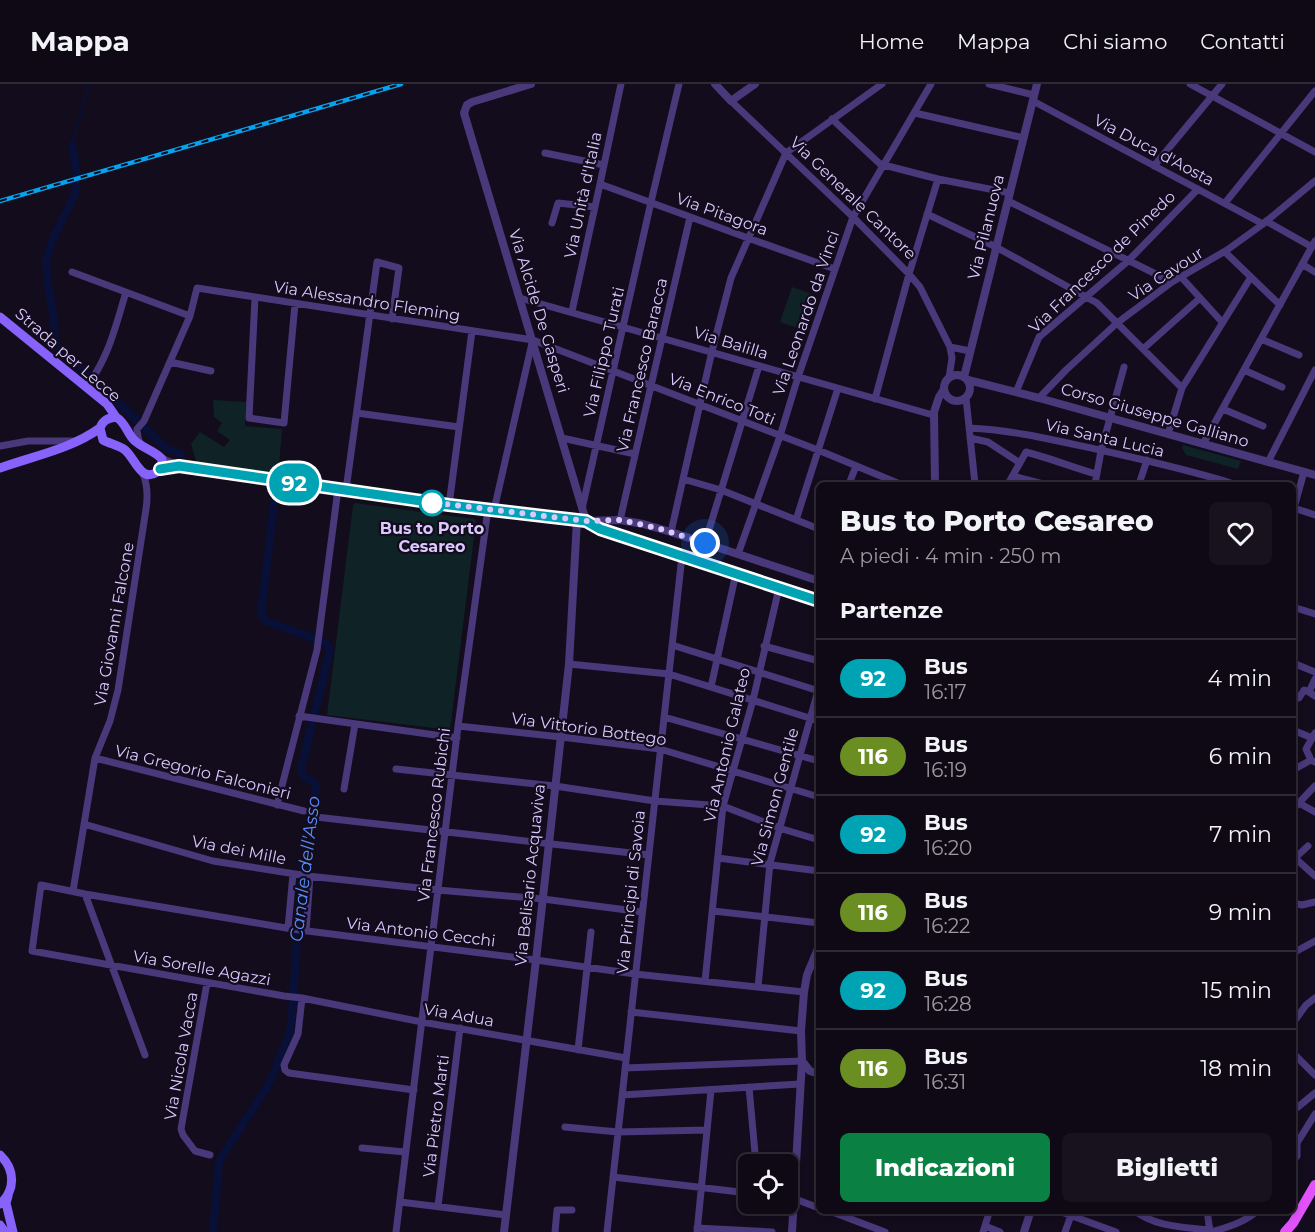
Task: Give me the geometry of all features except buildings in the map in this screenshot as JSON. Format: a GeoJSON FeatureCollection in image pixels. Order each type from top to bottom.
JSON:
{"type":"FeatureCollection","features":[{"type":"Feature","properties":{"kind":"main road","name":"Strada per Lecce"},"geometry":{"type":"LineString","coordinates":[[0,317],[88,385],[108,404],[116,417],[122,421],[130,436],[141,446]]}},
{"type":"Feature","properties":{"kind":"main road"},"geometry":{"type":"LineString","coordinates":[[97,396],[102,408],[103,440]]}},
{"type":"Feature","properties":{"kind":"main road"},"geometry":{"type":"LineString","coordinates":[[0,468],[66,446],[86,437],[108,418],[116,417]]}},
{"type":"Feature","properties":{"kind":"main road"},"geometry":{"type":"LineString","coordinates":[[66,446],[103,440],[124,450],[133,458],[143,474],[148,475],[160,467],[157,453],[141,446]]}},
{"type":"Feature","properties":{"kind":"main road"},"geometry":{"type":"LineString","coordinates":[[0,1155],[10,1167],[12,1176],[6,1203],[13,1232]]}},
{"type":"Feature","properties":{"kind":"main road"},"geometry":{"type":"LineString","coordinates":[[1284,1232],[1310,1204],[1315,1185]]}},
{"type":"Feature","properties":{"kind":"main road"},"geometry":{"type":"LineString","coordinates":[[0,1204],[9,1194]]}},
{"type":"Feature","properties":{"kind":"main road"},"geometry":{"type":"LineString","coordinates":[[0,1225],[6,1232]]}},
{"type":"Feature","properties":{"kind":"street","name":"Via Alcide De Gasperi"},"geometry":{"type":"LineString","coordinates":[[531,84],[472,102],[465,109],[467,125],[582,508],[582,521]]}},
{"type":"Feature","properties":{"kind":"street","name":"Via Unità d'Italia"},"geometry":{"type":"LineString","coordinates":[[572,312],[621,84]]}},
{"type":"Feature","properties":{"kind":"street","name":"Via Filippo Turati"},"geometry":{"type":"LineString","coordinates":[[582,508],[679,84]]}},
{"type":"Feature","properties":{"kind":"street","name":"Via Generale Cantore"},"geometry":{"type":"LineString","coordinates":[[715,84],[909,274],[920,287],[950,347]]}},
{"type":"Feature","properties":{"kind":"street"},"geometry":{"type":"LineString","coordinates":[[731,101],[755,84]]}},
{"type":"Feature","properties":{"kind":"street"},"geometry":{"type":"LineString","coordinates":[[671,532],[731,278],[786,153],[882,84]]}},
{"type":"Feature","properties":{"kind":"street","name":"Via Leonardo da Vinci"},"geometry":{"type":"LineString","coordinates":[[738,554],[853,217],[931,84]]}},
{"type":"Feature","properties":{"kind":"street","name":"Via Duca d'Aosta"},"geometry":{"type":"LineString","coordinates":[[988,84],[1034,98],[1198,189],[1313,244]]}},
{"type":"Feature","properties":{"kind":"street","name":"Via Pilanuova"},"geometry":{"type":"LineString","coordinates":[[966,378],[970,351],[1037,84]]}},
{"type":"Feature","properties":{"kind":"street"},"geometry":{"type":"LineString","coordinates":[[1190,84],[1315,152]]}},
{"type":"Feature","properties":{"kind":"street"},"geometry":{"type":"LineString","coordinates":[[1154,165],[1222,84]]}},
{"type":"Feature","properties":{"kind":"street"},"geometry":{"type":"LineString","coordinates":[[1225,203],[1315,92]]}},
{"type":"Feature","properties":{"kind":"street"},"geometry":{"type":"LineString","coordinates":[[915,113],[1024,138]]}},
{"type":"Feature","properties":{"kind":"street"},"geometry":{"type":"LineString","coordinates":[[832,119],[879,164],[1009,197],[1172,282]]}},
{"type":"Feature","properties":{"kind":"street"},"geometry":{"type":"LineString","coordinates":[[545,153],[604,165]]}},
{"type":"Feature","properties":{"kind":"street"},"geometry":{"type":"LineString","coordinates":[[875,399],[938,178]]}},
{"type":"Feature","properties":{"kind":"street","name":"Via Cavour"},"geometry":{"type":"LineString","coordinates":[[1039,398],[1117,323],[1172,282],[1225,252],[1315,181]]}},
{"type":"Feature","properties":{"kind":"street","name":"Via Pitagora"},"geometry":{"type":"LineString","coordinates":[[600,184],[835,268]]}},
{"type":"Feature","properties":{"kind":"street","name":"Via Francesco de Pinedo"},"geometry":{"type":"LineString","coordinates":[[1016,392],[1039,337],[1128,261],[1198,189]]}},
{"type":"Feature","properties":{"kind":"street"},"geometry":{"type":"LineString","coordinates":[[552,223],[558,203],[595,207]]}},
{"type":"Feature","properties":{"kind":"street"},"geometry":{"type":"LineString","coordinates":[[927,214],[996,247],[1087,296],[1097,303],[1182,388]]}},
{"type":"Feature","properties":{"kind":"street","name":"Via Francesco Baracca"},"geometry":{"type":"LineString","coordinates":[[620,520],[690,216]]}},
{"type":"Feature","properties":{"kind":"street"},"geometry":{"type":"LineString","coordinates":[[1203,444],[1313,244]]}},
{"type":"Feature","properties":{"kind":"street"},"geometry":{"type":"LineString","coordinates":[[1225,252],[1280,305]]}},
{"type":"Feature","properties":{"kind":"street"},"geometry":{"type":"LineString","coordinates":[[277,805],[303,717],[317,650],[342,489],[357,413],[377,262],[399,268],[392,319]]}},
{"type":"Feature","properties":{"kind":"street"},"geometry":{"type":"LineString","coordinates":[[1302,264],[1315,272]]}},
{"type":"Feature","properties":{"kind":"street"},"geometry":{"type":"LineString","coordinates":[[72,272],[190,316],[144,421],[137,429],[141,446]]}},
{"type":"Feature","properties":{"kind":"street"},"geometry":{"type":"LineString","coordinates":[[1168,434],[1182,388],[1251,277]]}},
{"type":"Feature","properties":{"kind":"street"},"geometry":{"type":"LineString","coordinates":[[1182,278],[1222,322]]}},
{"type":"Feature","properties":{"kind":"street","name":"Via Alessandro Fleming"},"geometry":{"type":"LineString","coordinates":[[190,316],[197,288],[533,340]]}},
{"type":"Feature","properties":{"kind":"street"},"geometry":{"type":"LineString","coordinates":[[88,385],[105,356],[126,292]]}},
{"type":"Feature","properties":{"kind":"street"},"geometry":{"type":"LineString","coordinates":[[255,298],[249,418],[284,423],[295,304]]}},
{"type":"Feature","properties":{"kind":"street","name":"Via Balilla"},"geometry":{"type":"LineString","coordinates":[[520,298],[875,399],[935,411]]}},
{"type":"Feature","properties":{"kind":"street"},"geometry":{"type":"LineString","coordinates":[[1143,349],[1200,298]]}},
{"type":"Feature","properties":{"kind":"street"},"geometry":{"type":"LineString","coordinates":[[449,505],[472,331]]}},
{"type":"Feature","properties":{"kind":"street"},"geometry":{"type":"LineString","coordinates":[[1261,339],[1299,355]]}},
{"type":"Feature","properties":{"kind":"street","name":"Via Enrico Toti"},"geometry":{"type":"LineString","coordinates":[[533,340],[895,482]]}},
{"type":"Feature","properties":{"kind":"street","name":"Via Francesco Rubichi"},"geometry":{"type":"LineString","coordinates":[[396,1232],[458,726],[491,510],[533,340]]}},
{"type":"Feature","properties":{"kind":"street"},"geometry":{"type":"LineString","coordinates":[[934,482],[935,411],[949,378],[952,358],[950,347],[970,351]]}},
{"type":"Feature","properties":{"kind":"street"},"geometry":{"type":"LineString","coordinates":[[170,362],[211,371]]}},
{"type":"Feature","properties":{"kind":"street"},"geometry":{"type":"LineString","coordinates":[[705,543],[759,366]]}},
{"type":"Feature","properties":{"kind":"street"},"geometry":{"type":"LineString","coordinates":[[1095,482],[1101,450],[1124,367]]}},
{"type":"Feature","properties":{"kind":"street"},"geometry":{"type":"LineString","coordinates":[[1244,370],[1282,387]]}},
{"type":"Feature","properties":{"kind":"street"},"geometry":{"type":"LineString","coordinates":[[1268,462],[1315,370]]}},
{"type":"Feature","properties":{"kind":"street"},"geometry":{"type":"LineString","coordinates":[[949,378],[956,375],[966,378],[970,386],[967,397],[975,482]]}},
{"type":"Feature","properties":{"kind":"street","name":"Corso Giuseppe Galliano"},"geometry":{"type":"LineString","coordinates":[[966,378],[1315,475]]}},
{"type":"Feature","properties":{"kind":"street"},"geometry":{"type":"LineString","coordinates":[[935,411],[987,385]]}},
{"type":"Feature","properties":{"kind":"street"},"geometry":{"type":"LineString","coordinates":[[796,520],[838,388]]}},
{"type":"Feature","properties":{"kind":"street"},"geometry":{"type":"LineString","coordinates":[[945,389],[948,397],[956,401]]}},
{"type":"Feature","properties":{"kind":"street"},"geometry":{"type":"LineString","coordinates":[[1223,409],[1263,426]]}},
{"type":"Feature","properties":{"kind":"street"},"geometry":{"type":"LineString","coordinates":[[357,413],[459,427]]}},
{"type":"Feature","properties":{"kind":"street","name":"Via Santa Lucia"},"geometry":{"type":"LineString","coordinates":[[969,428],[1000,430],[1147,460],[1214,482]]}},
{"type":"Feature","properties":{"kind":"street"},"geometry":{"type":"LineString","coordinates":[[562,438],[635,454]]}},
{"type":"Feature","properties":{"kind":"street"},"geometry":{"type":"LineString","coordinates":[[970,438],[988,442],[1020,463]]}},
{"type":"Feature","properties":{"kind":"street"},"geometry":{"type":"LineString","coordinates":[[0,446],[28,441],[77,441]]}},
{"type":"Feature","properties":{"kind":"street"},"geometry":{"type":"LineString","coordinates":[[28,441],[40,454]]}},
{"type":"Feature","properties":{"kind":"street"},"geometry":{"type":"LineString","coordinates":[[1009,482],[1026,452],[1096,474]]}},
{"type":"Feature","properties":{"kind":"street"},"geometry":{"type":"LineString","coordinates":[[1139,482],[1147,460]]}},
{"type":"Feature","properties":{"kind":"street"},"geometry":{"type":"LineString","coordinates":[[160,467],[179,466],[449,505],[582,521],[620,520],[671,532],[816,580]]}},
{"type":"Feature","properties":{"kind":"street"},"geometry":{"type":"LineString","coordinates":[[850,482],[856,466]]}},
{"type":"Feature","properties":{"kind":"street","name":"Via Giovanni Falcone"},"geometry":{"type":"LineString","coordinates":[[148,491],[160,467]]}},
{"type":"Feature","properties":{"kind":"street"},"geometry":{"type":"LineString","coordinates":[[1296,500],[1304,472]]}},
{"type":"Feature","properties":{"kind":"street","name":"Via Giovanni Falcone"},"geometry":{"type":"LineString","coordinates":[[73,891],[95,758],[110,721],[118,690],[148,491],[143,474]]}},
{"type":"Feature","properties":{"kind":"street"},"geometry":{"type":"LineString","coordinates":[[1013,476],[1036,482]]}},
{"type":"Feature","properties":{"kind":"street"},"geometry":{"type":"LineString","coordinates":[[683,479],[721,490],[816,528]]}},
{"type":"Feature","properties":{"kind":"street"},"geometry":{"type":"LineString","coordinates":[[1296,508],[1315,515]]}},
{"type":"Feature","properties":{"kind":"street"},"geometry":{"type":"LineString","coordinates":[[582,521],[600,529],[816,600]]}},
{"type":"Feature","properties":{"kind":"street","name":"Via Belisario Acquaviva"},"geometry":{"type":"LineString","coordinates":[[504,1232],[561,737],[582,521]]}},
{"type":"Feature","properties":{"kind":"street","name":"Via Principi di Savoia"},"geometry":{"type":"LineString","coordinates":[[607,1232],[682,556]]}},
{"type":"Feature","properties":{"kind":"street"},"geometry":{"type":"LineString","coordinates":[[711,687],[736,573]]}},
{"type":"Feature","properties":{"kind":"street","name":"Via Antonio Galateo"},"geometry":{"type":"LineString","coordinates":[[705,981],[723,806],[753,700],[779,588]]}},
{"type":"Feature","properties":{"kind":"street"},"geometry":{"type":"LineString","coordinates":[[1296,608],[1315,614]]}},
{"type":"Feature","properties":{"kind":"street"},"geometry":{"type":"LineString","coordinates":[[672,645],[816,689]]}},
{"type":"Feature","properties":{"kind":"street"},"geometry":{"type":"LineString","coordinates":[[764,646],[816,660]]}},
{"type":"Feature","properties":{"kind":"street"},"geometry":{"type":"LineString","coordinates":[[569,663],[669,674],[816,720]]}},
{"type":"Feature","properties":{"kind":"street"},"geometry":{"type":"LineString","coordinates":[[1296,667],[1315,672]]}},
{"type":"Feature","properties":{"kind":"street"},"geometry":{"type":"LineString","coordinates":[[1296,696],[1299,698],[1304,690],[1312,694],[1315,679]]}},
{"type":"Feature","properties":{"kind":"street","name":"Via Simon Gentile"},"geometry":{"type":"LineString","coordinates":[[758,987],[770,865],[816,699]]}},
{"type":"Feature","properties":{"kind":"street"},"geometry":{"type":"LineString","coordinates":[[303,717],[457,738]]}},
{"type":"Feature","properties":{"kind":"street"},"geometry":{"type":"LineString","coordinates":[[664,717],[816,760]]}},
{"type":"Feature","properties":{"kind":"street"},"geometry":{"type":"LineString","coordinates":[[344,789],[355,724]]}},
{"type":"Feature","properties":{"kind":"street","name":"Via Vittorio Bottego"},"geometry":{"type":"LineString","coordinates":[[458,726],[660,749],[816,796]]}},
{"type":"Feature","properties":{"kind":"street"},"geometry":{"type":"LineString","coordinates":[[1296,731],[1314,736],[1306,749],[1313,761],[1296,769]]}},
{"type":"Feature","properties":{"kind":"street","name":"Via Gregorio Falconieri"},"geometry":{"type":"LineString","coordinates":[[95,758],[304,811]]}},
{"type":"Feature","properties":{"kind":"street"},"geometry":{"type":"LineString","coordinates":[[396,769],[555,786],[655,801],[723,806],[779,828],[816,839]]}},
{"type":"Feature","properties":{"kind":"street"},"geometry":{"type":"LineString","coordinates":[[1315,786],[1296,806],[1315,812]]}},
{"type":"Feature","properties":{"kind":"street"},"geometry":{"type":"LineString","coordinates":[[316,817],[649,855]]}},
{"type":"Feature","properties":{"kind":"street","name":"Via dei Mille"},"geometry":{"type":"LineString","coordinates":[[84,824],[213,861],[294,874],[543,899],[642,912]]}},
{"type":"Feature","properties":{"kind":"street"},"geometry":{"type":"LineString","coordinates":[[1296,857],[1308,846]]}},
{"type":"Feature","properties":{"kind":"street"},"geometry":{"type":"LineString","coordinates":[[718,858],[816,871]]}},
{"type":"Feature","properties":{"kind":"street"},"geometry":{"type":"LineString","coordinates":[[1296,861],[1315,876]]}},
{"type":"Feature","properties":{"kind":"street"},"geometry":{"type":"LineString","coordinates":[[290,929],[294,874]]}},
{"type":"Feature","properties":{"kind":"street"},"geometry":{"type":"LineString","coordinates":[[305,931],[309,876]]}},
{"type":"Feature","properties":{"kind":"street","name":"Via Sorelle Agazzi"},"geometry":{"type":"LineString","coordinates":[[73,891],[41,885],[32,951],[288,996]]}},
{"type":"Feature","properties":{"kind":"street","name":"Via Antonio Cecchi"},"geometry":{"type":"LineString","coordinates":[[73,891],[290,929],[635,974],[804,992]]}},
{"type":"Feature","properties":{"kind":"street"},"geometry":{"type":"LineString","coordinates":[[85,894],[145,1055]]}},
{"type":"Feature","properties":{"kind":"street"},"geometry":{"type":"LineString","coordinates":[[1296,904],[1302,905],[1315,902]]}},
{"type":"Feature","properties":{"kind":"street"},"geometry":{"type":"LineString","coordinates":[[713,911],[816,924]]}},
{"type":"Feature","properties":{"kind":"street"},"geometry":{"type":"LineString","coordinates":[[578,1050],[591,932]]}},
{"type":"Feature","properties":{"kind":"street"},"geometry":{"type":"LineString","coordinates":[[1296,951],[1315,941]]}},
{"type":"Feature","properties":{"kind":"street"},"geometry":{"type":"LineString","coordinates":[[794,1154],[802,1061],[801,1031],[804,992],[807,975],[816,953]]}},
{"type":"Feature","properties":{"kind":"street","name":"Via Nicola Vacca"},"geometry":{"type":"LineString","coordinates":[[207,983],[181,1129],[195,1151],[210,1155]]}},
{"type":"Feature","properties":{"kind":"street","name":"Via Adua"},"geometry":{"type":"LineString","coordinates":[[288,996],[626,1058]]}},
{"type":"Feature","properties":{"kind":"street"},"geometry":{"type":"LineString","coordinates":[[300,998],[298,1034],[284,1065],[285,1070],[289,1073],[414,1090]]}},
{"type":"Feature","properties":{"kind":"street"},"geometry":{"type":"LineString","coordinates":[[1296,1019],[1306,1005],[1315,998]]}},
{"type":"Feature","properties":{"kind":"street"},"geometry":{"type":"LineString","coordinates":[[631,1012],[801,1031]]}},
{"type":"Feature","properties":{"kind":"street","name":"Via Pietro Marti"},"geometry":{"type":"LineString","coordinates":[[438,1206],[460,1028]]}},
{"type":"Feature","properties":{"kind":"street"},"geometry":{"type":"LineString","coordinates":[[1296,1056],[1315,1075]]}},
{"type":"Feature","properties":{"kind":"street"},"geometry":{"type":"LineString","coordinates":[[625,1068],[802,1061]]}},
{"type":"Feature","properties":{"kind":"street"},"geometry":{"type":"LineString","coordinates":[[802,1061],[810,1071],[816,1073]]}},
{"type":"Feature","properties":{"kind":"street"},"geometry":{"type":"LineString","coordinates":[[622,1095],[800,1084]]}},
{"type":"Feature","properties":{"kind":"street"},"geometry":{"type":"LineString","coordinates":[[749,1087],[755,1154]]}},
{"type":"Feature","properties":{"kind":"street"},"geometry":{"type":"LineString","coordinates":[[711,1090],[697,1230],[771,1232]]}},
{"type":"Feature","properties":{"kind":"street"},"geometry":{"type":"LineString","coordinates":[[1296,1105],[1298,1107],[1315,1093]]}},
{"type":"Feature","properties":{"kind":"street"},"geometry":{"type":"LineString","coordinates":[[1296,1143],[1315,1114]]}},
{"type":"Feature","properties":{"kind":"street"},"geometry":{"type":"LineString","coordinates":[[565,1127],[618,1132],[707,1130]]}},
{"type":"Feature","properties":{"kind":"street"},"geometry":{"type":"LineString","coordinates":[[362,1148],[405,1152]]}},
{"type":"Feature","properties":{"kind":"street"},"geometry":{"type":"LineString","coordinates":[[613,1177],[738,1192]]}},
{"type":"Feature","properties":{"kind":"street"},"geometry":{"type":"LineString","coordinates":[[798,1200],[816,1207]]}},
{"type":"Feature","properties":{"kind":"street"},"geometry":{"type":"LineString","coordinates":[[400,1202],[506,1215]]}},
{"type":"Feature","properties":{"kind":"street"},"geometry":{"type":"LineString","coordinates":[[555,1232],[557,1210],[572,1210]]}},
{"type":"Feature","properties":{"kind":"street"},"geometry":{"type":"LineString","coordinates":[[791,1214],[792,1232]]}},
{"type":"Feature","properties":{"kind":"street"},"geometry":{"type":"LineString","coordinates":[[842,1214],[885,1232]]}},
{"type":"Feature","properties":{"kind":"street"},"geometry":{"type":"LineString","coordinates":[[989,1214],[984,1229],[1000,1232]]}},
{"type":"Feature","properties":{"kind":"street"},"geometry":{"type":"LineString","coordinates":[[1024,1232],[1030,1214]]}},
{"type":"Feature","properties":{"kind":"street"},"geometry":{"type":"LineString","coordinates":[[1065,1232],[1072,1214]]}},
{"type":"Feature","properties":{"kind":"street"},"geometry":{"type":"LineString","coordinates":[[1074,1214],[1116,1232]]}},
{"type":"Feature","properties":{"kind":"street"},"geometry":{"type":"LineString","coordinates":[[1138,1214],[1155,1222],[1210,1231],[1231,1226],[1254,1214]]}},
{"type":"Feature","properties":{"kind":"street"},"geometry":{"type":"LineString","coordinates":[[1208,1214],[1210,1231]]}},
{"type":"Feature","properties":{"kind":"green space"},"geometry":{"type":"Polygon","coordinates":[[[792,287],[815,295],[803,330],[780,322],[792,287]]]}},
{"type":"Feature","properties":{"kind":"green space"},"geometry":{"type":"Polygon","coordinates":[[[213,400],[246,402],[245,426],[282,429],[278,478],[197,465],[191,444],[200,432],[224,447],[230,440],[217,431],[222,423],[214,417],[213,400]]]}},
{"type":"Feature","properties":{"kind":"green space"},"geometry":{"type":"Polygon","coordinates":[[[1183,445],[1241,461],[1238,469],[1186,455],[1182,448],[1183,445]]]}},
{"type":"Feature","properties":{"kind":"green space"},"geometry":{"type":"Polygon","coordinates":[[[355,503],[476,521],[450,730],[327,715],[355,503]]]}},
{"type":"Feature","properties":{"kind":"waterway"},"geometry":{"type":"LineString","coordinates":[[72,145],[91,84]]}},
{"type":"Feature","properties":{"kind":"waterway","name":"Canale dell'Asso"},"geometry":{"type":"LineString","coordinates":[[72,145],[77,174],[75,194],[52,241],[46,261],[55,341],[58,348],[167,449],[181,454]]}},
{"type":"Feature","properties":{"kind":"waterway","name":"Canale dell'Asso"},"geometry":{"type":"LineString","coordinates":[[213,1232],[219,1161],[269,1084],[290,1032],[303,867],[316,789],[314,782],[304,777],[301,769],[330,650],[326,643],[266,621],[261,613],[274,503]]}},
{"type":"Feature","properties":{"kind":"railway"},"geometry":{"type":"LineString","coordinates":[[0,201],[401,84]]}},
{"type":"Feature","properties":{"kind":"bus line","name":"92"},"geometry":{"type":"LineString","coordinates":[[160,469],[179,466],[449,505],[586,521],[600,529],[816,600]]}},
{"type":"Feature","properties":{"kind":"place","name":"Bus to Porto Cesareo"},"geometry":{"type":"Point","coordinates":[432,503]}},
{"type":"Feature","properties":{"kind":"route"},"geometry":{"type":"LineString","coordinates":[[432,503],[429,502],[586,521],[620,520],[643,524],[705,543]]}}]}
